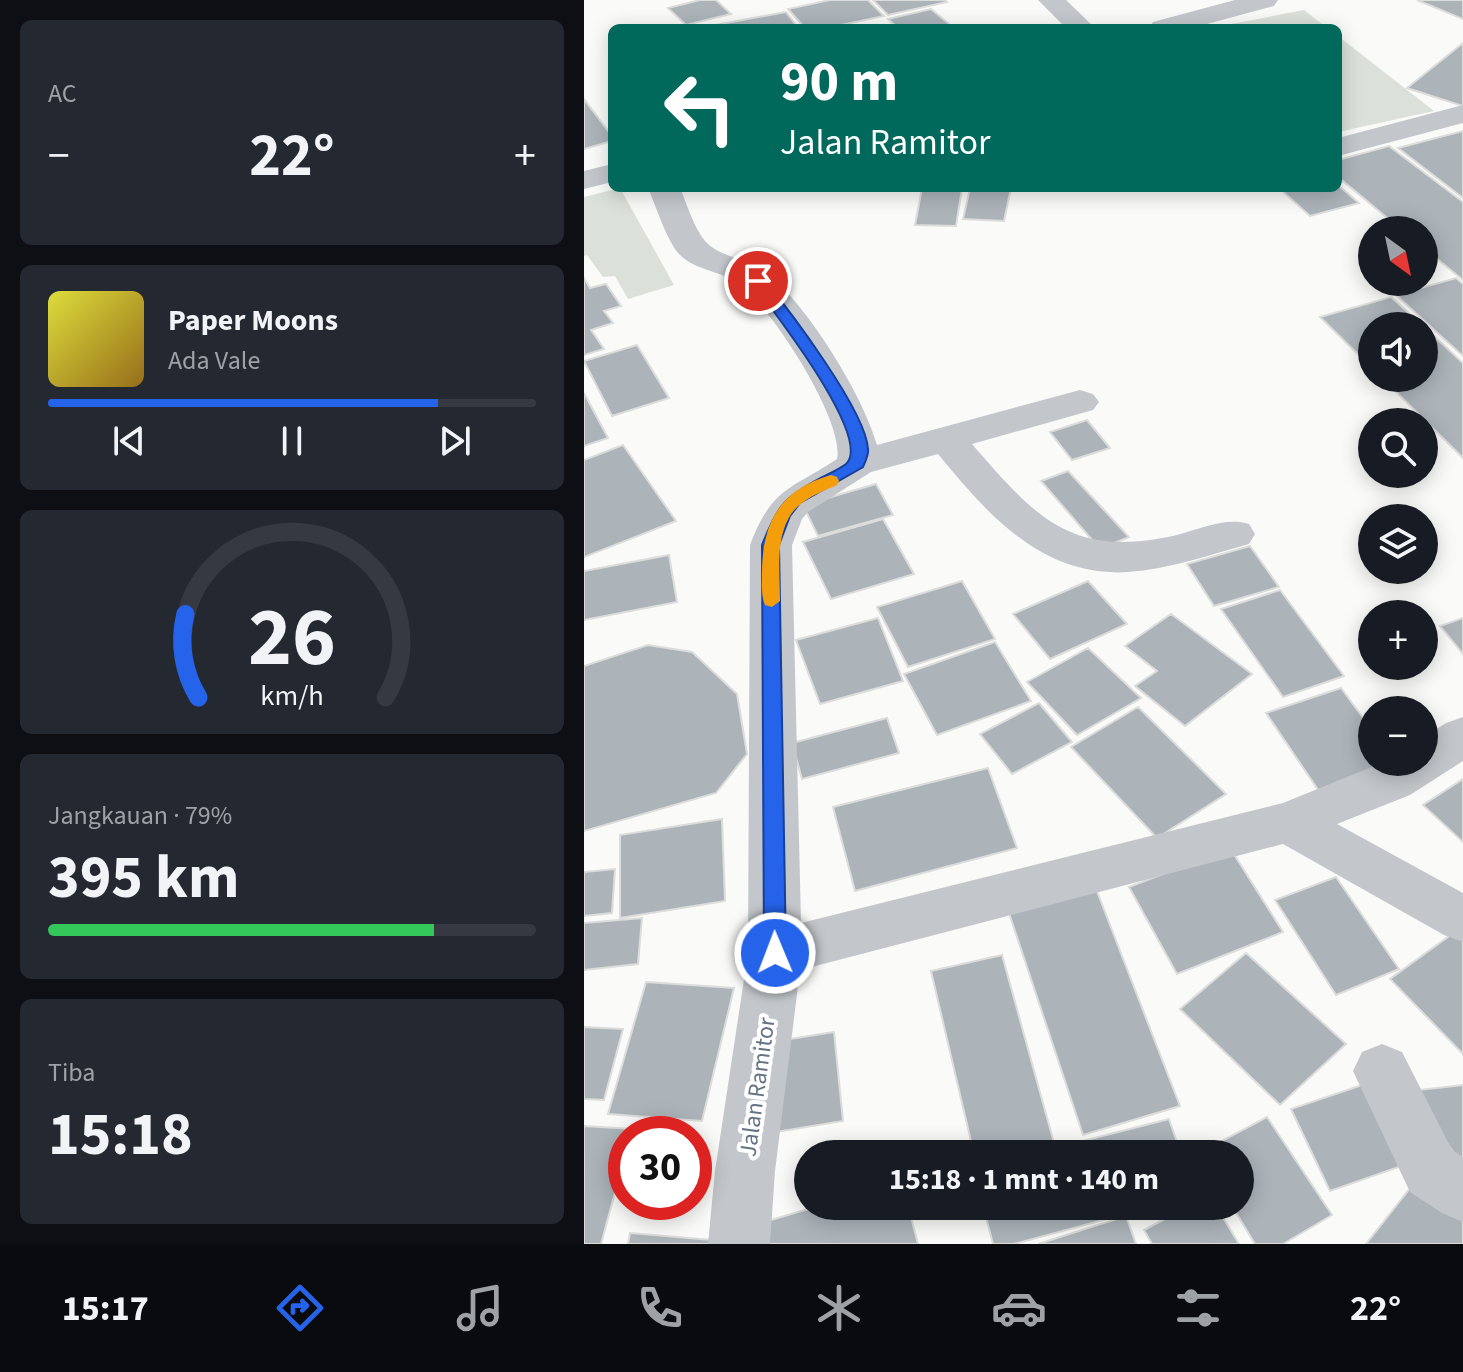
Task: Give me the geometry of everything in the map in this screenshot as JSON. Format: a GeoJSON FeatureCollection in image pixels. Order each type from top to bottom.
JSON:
{"type":"FeatureCollection","features":[{"type":"Feature","properties":{"kind":"street"},"geometry":{"type":"LineString","coordinates":[[1051,0],[1078,24]]}},
{"type":"Feature","properties":{"kind":"street"},"geometry":{"type":"LineString","coordinates":[[1177,24],[1265,0]]}},
{"type":"Feature","properties":{"kind":"street"},"geometry":{"type":"LineString","coordinates":[[1342,146],[1463,114]]}},
{"type":"Feature","properties":{"kind":"street"},"geometry":{"type":"LineString","coordinates":[[584,180],[608,174]]}},
{"type":"Feature","properties":{"kind":"street"},"geometry":{"type":"LineString","coordinates":[[666,192],[692,248],[746,272],[758,281],[791,321],[850,417],[860,450],[857,463]]}},
{"type":"Feature","properties":{"kind":"street","name":"Jalan Ramitor"},"geometry":{"type":"LineString","coordinates":[[739,1244],[745,1171],[775,953],[771,545],[782,514],[794,499],[857,463],[1080,402]]}},
{"type":"Feature","properties":{"kind":"street"},"geometry":{"type":"LineString","coordinates":[[946,438],[987,487],[1020,518],[1054,541],[1093,556],[1147,555],[1234,534]]}},
{"type":"Feature","properties":{"kind":"street"},"geometry":{"type":"LineString","coordinates":[[1438,753],[1463,736]]}},
{"type":"Feature","properties":{"kind":"street"},"geometry":{"type":"LineString","coordinates":[[775,953],[1288,822],[1401,776]]}},
{"type":"Feature","properties":{"kind":"street"},"geometry":{"type":"LineString","coordinates":[[1288,822],[1463,919]]}},
{"type":"Feature","properties":{"kind":"street"},"geometry":{"type":"LineString","coordinates":[[1382,1071],[1431,1171],[1463,1192]]}},
{"type":"Feature","properties":{"kind":"shaded area"},"geometry":{"type":"Polygon","coordinates":[[[1304,10],[1322,24],[1232,24],[1304,10]]]}},
{"type":"Feature","properties":{"kind":"shaded area"},"geometry":{"type":"Polygon","coordinates":[[[1342,39],[1434,111],[1342,131],[1342,39]]]}},
{"type":"Feature","properties":{"kind":"shaded area"},"geometry":{"type":"Polygon","coordinates":[[[608,191],[622,192],[674,285],[628,299],[615,276],[603,277],[587,255],[584,256],[584,197],[608,191]]]}},
{"type":"Feature","properties":{"kind":"building"},"geometry":{"type":"Polygon","coordinates":[[[700,0],[716,0],[731,14],[685,24],[668,8],[700,0]]]}},
{"type":"Feature","properties":{"kind":"building"},"geometry":{"type":"Polygon","coordinates":[[[830,0],[868,0],[884,16],[846,24],[801,24],[788,9],[830,0]]]}},
{"type":"Feature","properties":{"kind":"building"},"geometry":{"type":"Polygon","coordinates":[[[873,0],[945,0],[947,2],[888,15],[873,0]]]}},
{"type":"Feature","properties":{"kind":"building"},"geometry":{"type":"Polygon","coordinates":[[[1417,0],[1463,0],[1463,19],[1417,0]]]}},
{"type":"Feature","properties":{"kind":"building"},"geometry":{"type":"Polygon","coordinates":[[[931,9],[949,24],[894,24],[888,19],[931,9]]]}},
{"type":"Feature","properties":{"kind":"building"},"geometry":{"type":"Polygon","coordinates":[[[786,12],[795,24],[721,24],[786,12]]]}},
{"type":"Feature","properties":{"kind":"building"},"geometry":{"type":"Polygon","coordinates":[[[1463,43],[1463,106],[1407,88],[1463,43]]]}},
{"type":"Feature","properties":{"kind":"building"},"geometry":{"type":"Polygon","coordinates":[[[584,99],[608,131],[608,142],[584,149],[584,99]]]}},
{"type":"Feature","properties":{"kind":"building"},"geometry":{"type":"Polygon","coordinates":[[[1463,131],[1463,198],[1398,148],[1463,131]]]}},
{"type":"Feature","properties":{"kind":"building"},"geometry":{"type":"Polygon","coordinates":[[[1389,146],[1463,202],[1463,280],[1438,259],[1438,216],[1385,216],[1342,180],[1342,159],[1389,146]]]}},
{"type":"Feature","properties":{"kind":"building"},"geometry":{"type":"Polygon","coordinates":[[[1342,188],[1359,203],[1310,216],[1283,192],[1342,192],[1342,188]]]}},
{"type":"Feature","properties":{"kind":"building"},"geometry":{"type":"Polygon","coordinates":[[[921,192],[961,192],[956,226],[915,225],[921,192]]]}},
{"type":"Feature","properties":{"kind":"building"},"geometry":{"type":"Polygon","coordinates":[[[969,192],[1010,192],[1004,221],[963,219],[969,192]]]}},
{"type":"Feature","properties":{"kind":"building"},"geometry":{"type":"Polygon","coordinates":[[[584,278],[590,288],[606,284],[621,306],[604,311],[613,323],[591,330],[604,349],[584,355],[584,278]]]}},
{"type":"Feature","properties":{"kind":"building"},"geometry":{"type":"Polygon","coordinates":[[[1456,278],[1463,284],[1463,356],[1438,333],[1438,312],[1415,312],[1397,296],[1438,296],[1438,283],[1456,278]]]}},
{"type":"Feature","properties":{"kind":"building"},"geometry":{"type":"Polygon","coordinates":[[[1391,297],[1408,312],[1358,312],[1358,354],[1320,317],[1391,297]]]}},
{"type":"Feature","properties":{"kind":"building"},"geometry":{"type":"Polygon","coordinates":[[[1438,340],[1463,363],[1463,458],[1438,433],[1438,408],[1412,408],[1396,392],[1438,392],[1438,340]]]}},
{"type":"Feature","properties":{"kind":"building"},"geometry":{"type":"Polygon","coordinates":[[[637,345],[669,398],[612,416],[584,361],[637,345]]]}},
{"type":"Feature","properties":{"kind":"building"},"geometry":{"type":"Polygon","coordinates":[[[584,393],[608,438],[584,446],[584,393]]]}},
{"type":"Feature","properties":{"kind":"building"},"geometry":{"type":"Polygon","coordinates":[[[1087,420],[1110,448],[1072,460],[1050,432],[1087,420]]]}},
{"type":"Feature","properties":{"kind":"building"},"geometry":{"type":"Polygon","coordinates":[[[623,445],[676,521],[584,557],[584,460],[623,445]]]}},
{"type":"Feature","properties":{"kind":"building"},"geometry":{"type":"Polygon","coordinates":[[[1068,471],[1129,537],[1100,549],[1041,481],[1068,471]]]}},
{"type":"Feature","properties":{"kind":"building"},"geometry":{"type":"Polygon","coordinates":[[[876,484],[893,515],[818,536],[803,505],[876,484]]]}},
{"type":"Feature","properties":{"kind":"building"},"geometry":{"type":"Polygon","coordinates":[[[883,519],[914,574],[831,599],[803,542],[883,519]]]}},
{"type":"Feature","properties":{"kind":"building"},"geometry":{"type":"Polygon","coordinates":[[[1250,546],[1279,587],[1214,606],[1187,564],[1250,546]]]}},
{"type":"Feature","properties":{"kind":"building"},"geometry":{"type":"Polygon","coordinates":[[[669,555],[677,602],[584,620],[584,571],[669,555]]]}},
{"type":"Feature","properties":{"kind":"building"},"geometry":{"type":"Polygon","coordinates":[[[962,581],[995,639],[908,667],[877,607],[962,581]]]}},
{"type":"Feature","properties":{"kind":"building"},"geometry":{"type":"Polygon","coordinates":[[[1088,581],[1127,624],[1050,659],[1013,614],[1088,581]]]}},
{"type":"Feature","properties":{"kind":"building"},"geometry":{"type":"Polygon","coordinates":[[[1280,590],[1344,676],[1283,697],[1221,609],[1280,590]]]}},
{"type":"Feature","properties":{"kind":"building"},"geometry":{"type":"Polygon","coordinates":[[[1171,614],[1252,674],[1185,726],[1135,686],[1157,671],[1125,646],[1171,614]]]}},
{"type":"Feature","properties":{"kind":"building"},"geometry":{"type":"Polygon","coordinates":[[[878,618],[903,681],[820,704],[796,640],[878,618]]]}},
{"type":"Feature","properties":{"kind":"building"},"geometry":{"type":"Polygon","coordinates":[[[1463,618],[1463,654],[1440,626],[1463,618]]]}},
{"type":"Feature","properties":{"kind":"building"},"geometry":{"type":"Polygon","coordinates":[[[995,642],[1031,701],[937,735],[904,674],[995,642]]]}},
{"type":"Feature","properties":{"kind":"building"},"geometry":{"type":"Polygon","coordinates":[[[648,645],[692,652],[737,694],[747,754],[716,793],[584,831],[584,666],[648,645]]]}},
{"type":"Feature","properties":{"kind":"building"},"geometry":{"type":"Polygon","coordinates":[[[1088,648],[1141,698],[1077,735],[1027,682],[1088,648]]]}},
{"type":"Feature","properties":{"kind":"building"},"geometry":{"type":"Polygon","coordinates":[[[1341,688],[1358,711],[1358,776],[1367,776],[1323,797],[1266,713],[1341,688]]]}},
{"type":"Feature","properties":{"kind":"building"},"geometry":{"type":"Polygon","coordinates":[[[1039,703],[1072,742],[1012,774],[980,734],[1039,703]]]}},
{"type":"Feature","properties":{"kind":"building"},"geometry":{"type":"Polygon","coordinates":[[[1138,707],[1226,794],[1157,838],[1071,747],[1138,707]]]}},
{"type":"Feature","properties":{"kind":"building"},"geometry":{"type":"Polygon","coordinates":[[[887,718],[899,753],[802,779],[792,743],[887,718]]]}},
{"type":"Feature","properties":{"kind":"building"},"geometry":{"type":"Polygon","coordinates":[[[988,768],[1017,848],[855,891],[833,807],[988,768]]]}},
{"type":"Feature","properties":{"kind":"building"},"geometry":{"type":"Polygon","coordinates":[[[1463,779],[1463,842],[1423,805],[1463,779]]]}},
{"type":"Feature","properties":{"kind":"building"},"geometry":{"type":"Polygon","coordinates":[[[722,819],[725,901],[620,918],[620,835],[722,819]]]}},
{"type":"Feature","properties":{"kind":"building"},"geometry":{"type":"Polygon","coordinates":[[[1230,848],[1283,932],[1177,974],[1129,887],[1230,848]]]}},
{"type":"Feature","properties":{"kind":"building"},"geometry":{"type":"Polygon","coordinates":[[[615,869],[612,913],[584,916],[584,872],[615,869]]]}},
{"type":"Feature","properties":{"kind":"building"},"geometry":{"type":"Polygon","coordinates":[[[1336,877],[1399,969],[1336,995],[1275,900],[1336,877]]]}},
{"type":"Feature","properties":{"kind":"building"},"geometry":{"type":"Polygon","coordinates":[[[1093,881],[1180,1106],[1083,1135],[1006,904],[1093,881]]]}},
{"type":"Feature","properties":{"kind":"building"},"geometry":{"type":"Polygon","coordinates":[[[642,918],[638,964],[584,970],[584,923],[642,918]]]}},
{"type":"Feature","properties":{"kind":"building"},"geometry":{"type":"Polygon","coordinates":[[[1463,926],[1463,1054],[1390,979],[1463,926]]]}},
{"type":"Feature","properties":{"kind":"building"},"geometry":{"type":"Polygon","coordinates":[[[1246,953],[1346,1044],[1280,1105],[1180,1009],[1246,953]]]}},
{"type":"Feature","properties":{"kind":"building"},"geometry":{"type":"Polygon","coordinates":[[[1002,955],[1053,1140],[971,1140],[931,971],[1002,955]]]}},
{"type":"Feature","properties":{"kind":"building"},"geometry":{"type":"Polygon","coordinates":[[[646,982],[734,988],[703,1116],[608,1114],[646,982]]]}},
{"type":"Feature","properties":{"kind":"building"},"geometry":{"type":"Polygon","coordinates":[[[584,1027],[623,1029],[604,1100],[584,1099],[584,1027]]]}},
{"type":"Feature","properties":{"kind":"building"},"geometry":{"type":"Polygon","coordinates":[[[834,1032],[843,1121],[770,1133],[765,1043],[834,1032]]]}},
{"type":"Feature","properties":{"kind":"building"},"geometry":{"type":"Polygon","coordinates":[[[1371,1082],[1413,1162],[1330,1191],[1291,1109],[1371,1082]]]}},
{"type":"Feature","properties":{"kind":"building"},"geometry":{"type":"Polygon","coordinates":[[[1463,1085],[1463,1166],[1410,1091],[1463,1085]]]}},
{"type":"Feature","properties":{"kind":"building"},"geometry":{"type":"Polygon","coordinates":[[[1267,1117],[1332,1215],[1283,1244],[1255,1244],[1240,1220],[1254,1220],[1254,1140],[1224,1140],[1267,1117]]]}},
{"type":"Feature","properties":{"kind":"building"},"geometry":{"type":"Polygon","coordinates":[[[1169,1119],[1176,1140],[1087,1140],[1169,1119]]]}},
{"type":"Feature","properties":{"kind":"building"},"geometry":{"type":"Polygon","coordinates":[[[584,1126],[608,1128],[608,1218],[601,1244],[584,1244],[584,1126]]]}},
{"type":"Feature","properties":{"kind":"building"},"geometry":{"type":"Polygon","coordinates":[[[1422,1173],[1463,1206],[1463,1244],[1366,1244],[1422,1173]]]}},
{"type":"Feature","properties":{"kind":"building"},"geometry":{"type":"Polygon","coordinates":[[[794,1213],[794,1220],[912,1220],[918,1244],[758,1244],[754,1225],[794,1213]]]}},
{"type":"Feature","properties":{"kind":"building"},"geometry":{"type":"Polygon","coordinates":[[[987,1220],[1103,1220],[1014,1244],[993,1244],[987,1220]]]}},
{"type":"Feature","properties":{"kind":"building"},"geometry":{"type":"Polygon","coordinates":[[[1113,1220],[1127,1220],[1136,1244],[1038,1244],[1113,1220]]]}},
{"type":"Feature","properties":{"kind":"building"},"geometry":{"type":"Polygon","coordinates":[[[1163,1220],[1224,1220],[1239,1244],[1152,1244],[1144,1230],[1163,1220]]]}},
{"type":"Feature","properties":{"kind":"building"},"geometry":{"type":"Polygon","coordinates":[[[630,1233],[724,1241],[724,1244],[628,1244],[630,1233]]]}},
{"type":"Feature","properties":{"kind":"slow traffic"},"geometry":{"type":"LineString","coordinates":[[772,601],[771,545],[782,514],[794,499],[831,481]]}},
{"type":"Feature","properties":{"kind":"route"},"geometry":{"type":"LineString","coordinates":[[758,281],[791,321],[850,417],[860,450],[857,463],[846,472],[794,499],[782,514],[771,545],[775,953]]}}]}
